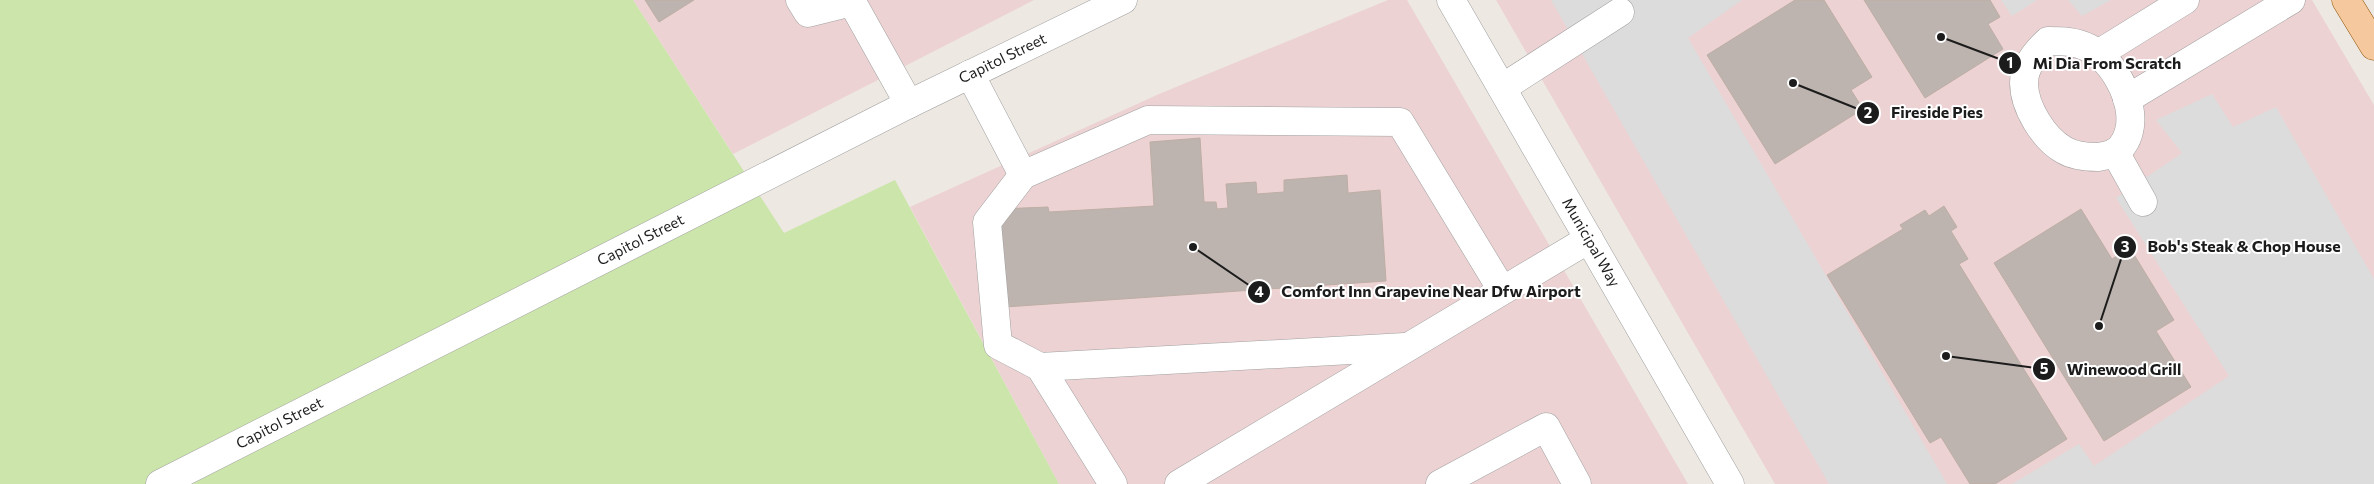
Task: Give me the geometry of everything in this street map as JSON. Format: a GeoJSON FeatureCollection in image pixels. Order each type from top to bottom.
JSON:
{"type":"FeatureCollection","features":[{"type":"Feature","properties":{"kind":"main road"},"geometry":{"type":"LineString","coordinates":[[2346,0],[2374,46]]}},
{"type":"Feature","properties":{"kind":"street"},"geometry":{"type":"LineString","coordinates":[[800,0],[808,13],[853,1],[909,104]]}},
{"type":"Feature","properties":{"kind":"street","name":"Capitol Street"},"geometry":{"type":"LineString","coordinates":[[160,484],[909,104],[1123,0]]}},
{"type":"Feature","properties":{"kind":"street","name":"Municipal Way"},"geometry":{"type":"LineString","coordinates":[[1451,0],[1730,484]]}},
{"type":"Feature","properties":{"kind":"street"},"geometry":{"type":"LineString","coordinates":[[2098,54],[2185,0]]}},
{"type":"Feature","properties":{"kind":"street"},"geometry":{"type":"LineString","coordinates":[[2127,99],[2291,0]]}},
{"type":"Feature","properties":{"kind":"street"},"geometry":{"type":"LineString","coordinates":[[1502,88],[1620,12]]}},
{"type":"Feature","properties":{"kind":"street"},"geometry":{"type":"LineString","coordinates":[[2048,41],[2067,41],[2098,54],[2116,73],[2127,99],[2130,117],[2123,141],[2115,152],[2089,157],[2064,150],[2049,137],[2037,121],[2029,103],[2024,84],[2031,60],[2048,41]]}},
{"type":"Feature","properties":{"kind":"street"},"geometry":{"type":"LineString","coordinates":[[970,74],[1023,176]]}},
{"type":"Feature","properties":{"kind":"street"},"geometry":{"type":"LineString","coordinates":[[1113,484],[1040,367],[998,344],[987,222],[1023,176],[1148,120],[1400,122],[1502,290]]}},
{"type":"Feature","properties":{"kind":"street"},"geometry":{"type":"LineString","coordinates":[[2115,152],[2143,202]]}},
{"type":"Feature","properties":{"kind":"street"},"geometry":{"type":"LineString","coordinates":[[1179,484],[1589,239]]}},
{"type":"Feature","properties":{"kind":"street"},"geometry":{"type":"LineString","coordinates":[[1040,367],[1409,347]]}},
{"type":"Feature","properties":{"kind":"street"},"geometry":{"type":"LineString","coordinates":[[1440,484],[1546,427],[1577,484]]}},
{"type":"Feature","properties":{"kind":"shaded area"},"geometry":{"type":"Polygon","coordinates":[[[633,0],[1034,0],[733,154],[633,0]]]}},
{"type":"Feature","properties":{"kind":"shaded area"},"geometry":{"type":"Polygon","coordinates":[[[1388,0],[1407,0],[1688,484],[1059,484],[910,207],[1159,94],[1388,0]]]}},
{"type":"Feature","properties":{"kind":"shaded area"},"geometry":{"type":"Polygon","coordinates":[[[1496,0],[2312,0],[2374,105],[2374,484],[1775,484],[1496,0]]]}},
{"type":"Feature","properties":{"kind":"shaded area"},"geometry":{"type":"Polygon","coordinates":[[[1551,0],[1742,0],[1688,38],[1947,484],[1829,484],[1551,0]]]}},
{"type":"Feature","properties":{"kind":"shaded area"},"geometry":{"type":"Polygon","coordinates":[[[2001,0],[2037,0],[2012,16],[2001,0]]]}},
{"type":"Feature","properties":{"kind":"shaded area"},"geometry":{"type":"Polygon","coordinates":[[[2068,0],[2111,0],[2082,16],[2068,0]]]}},
{"type":"Feature","properties":{"kind":"shaded area"},"geometry":{"type":"Polygon","coordinates":[[[2212,94],[2233,127],[2276,107],[2374,279],[2374,484],[2012,484],[2079,444],[2094,466],[2229,376],[2116,198],[2182,153],[2156,120],[2212,94]]]}},
{"type":"Feature","properties":{"kind":"green space"},"geometry":{"type":"Polygon","coordinates":[[[0,0],[633,0],[784,233],[895,180],[1059,484],[0,484],[0,0]]]}},
{"type":"Feature","properties":{"kind":"building"},"geometry":{"type":"Polygon","coordinates":[[[645,0],[694,0],[659,22],[645,0]]]}},
{"type":"Feature","properties":{"kind":"building"},"geometry":{"type":"Polygon","coordinates":[[[1795,0],[1824,0],[1872,77],[1851,90],[1863,109],[1775,164],[1707,55],[1795,0]]]}},
{"type":"Feature","properties":{"kind":"building"},"geometry":{"type":"Polygon","coordinates":[[[1864,0],[1990,0],[2000,17],[1988,24],[2003,49],[1925,98],[1864,0]]]}},
{"type":"Feature","properties":{"kind":"building"},"geometry":{"type":"Polygon","coordinates":[[[1200,138],[1204,202],[1216,202],[1217,209],[1228,208],[1226,184],[1256,182],[1257,194],[1284,192],[1284,180],[1347,175],[1348,193],[1380,190],[1386,281],[1005,307],[999,209],[1048,207],[1049,212],[1154,206],[1150,142],[1200,138]]]}},
{"type":"Feature","properties":{"kind":"building"},"geometry":{"type":"Polygon","coordinates":[[[1944,206],[1957,227],[1951,231],[1968,259],[1959,264],[2067,439],[1995,484],[1970,484],[1941,437],[1930,443],[1827,275],[1903,229],[1900,225],[1925,210],[1929,216],[1944,206]]]}},
{"type":"Feature","properties":{"kind":"building"},"geometry":{"type":"Polygon","coordinates":[[[2081,209],[2112,259],[2130,248],[2174,320],[2156,331],[2191,387],[2104,441],[1994,263],[2081,209]]]}},
{"type":"Feature","properties":{"kind":"place","name":"Mi Dia From Scratch"},"geometry":{"type":"Point","coordinates":[1941,37]}},
{"type":"Feature","properties":{"kind":"place","name":"Fireside Pies"},"geometry":{"type":"Point","coordinates":[1793,83]}},
{"type":"Feature","properties":{"kind":"place","name":"Comfort Inn Grapevine Near Dfw Airport"},"geometry":{"type":"Point","coordinates":[1193,247]}},
{"type":"Feature","properties":{"kind":"place","name":"Bob's Steak & Chop House"},"geometry":{"type":"Point","coordinates":[2099,326]}},
{"type":"Feature","properties":{"kind":"place","name":"Winewood Grill"},"geometry":{"type":"Point","coordinates":[1946,356]}}]}
